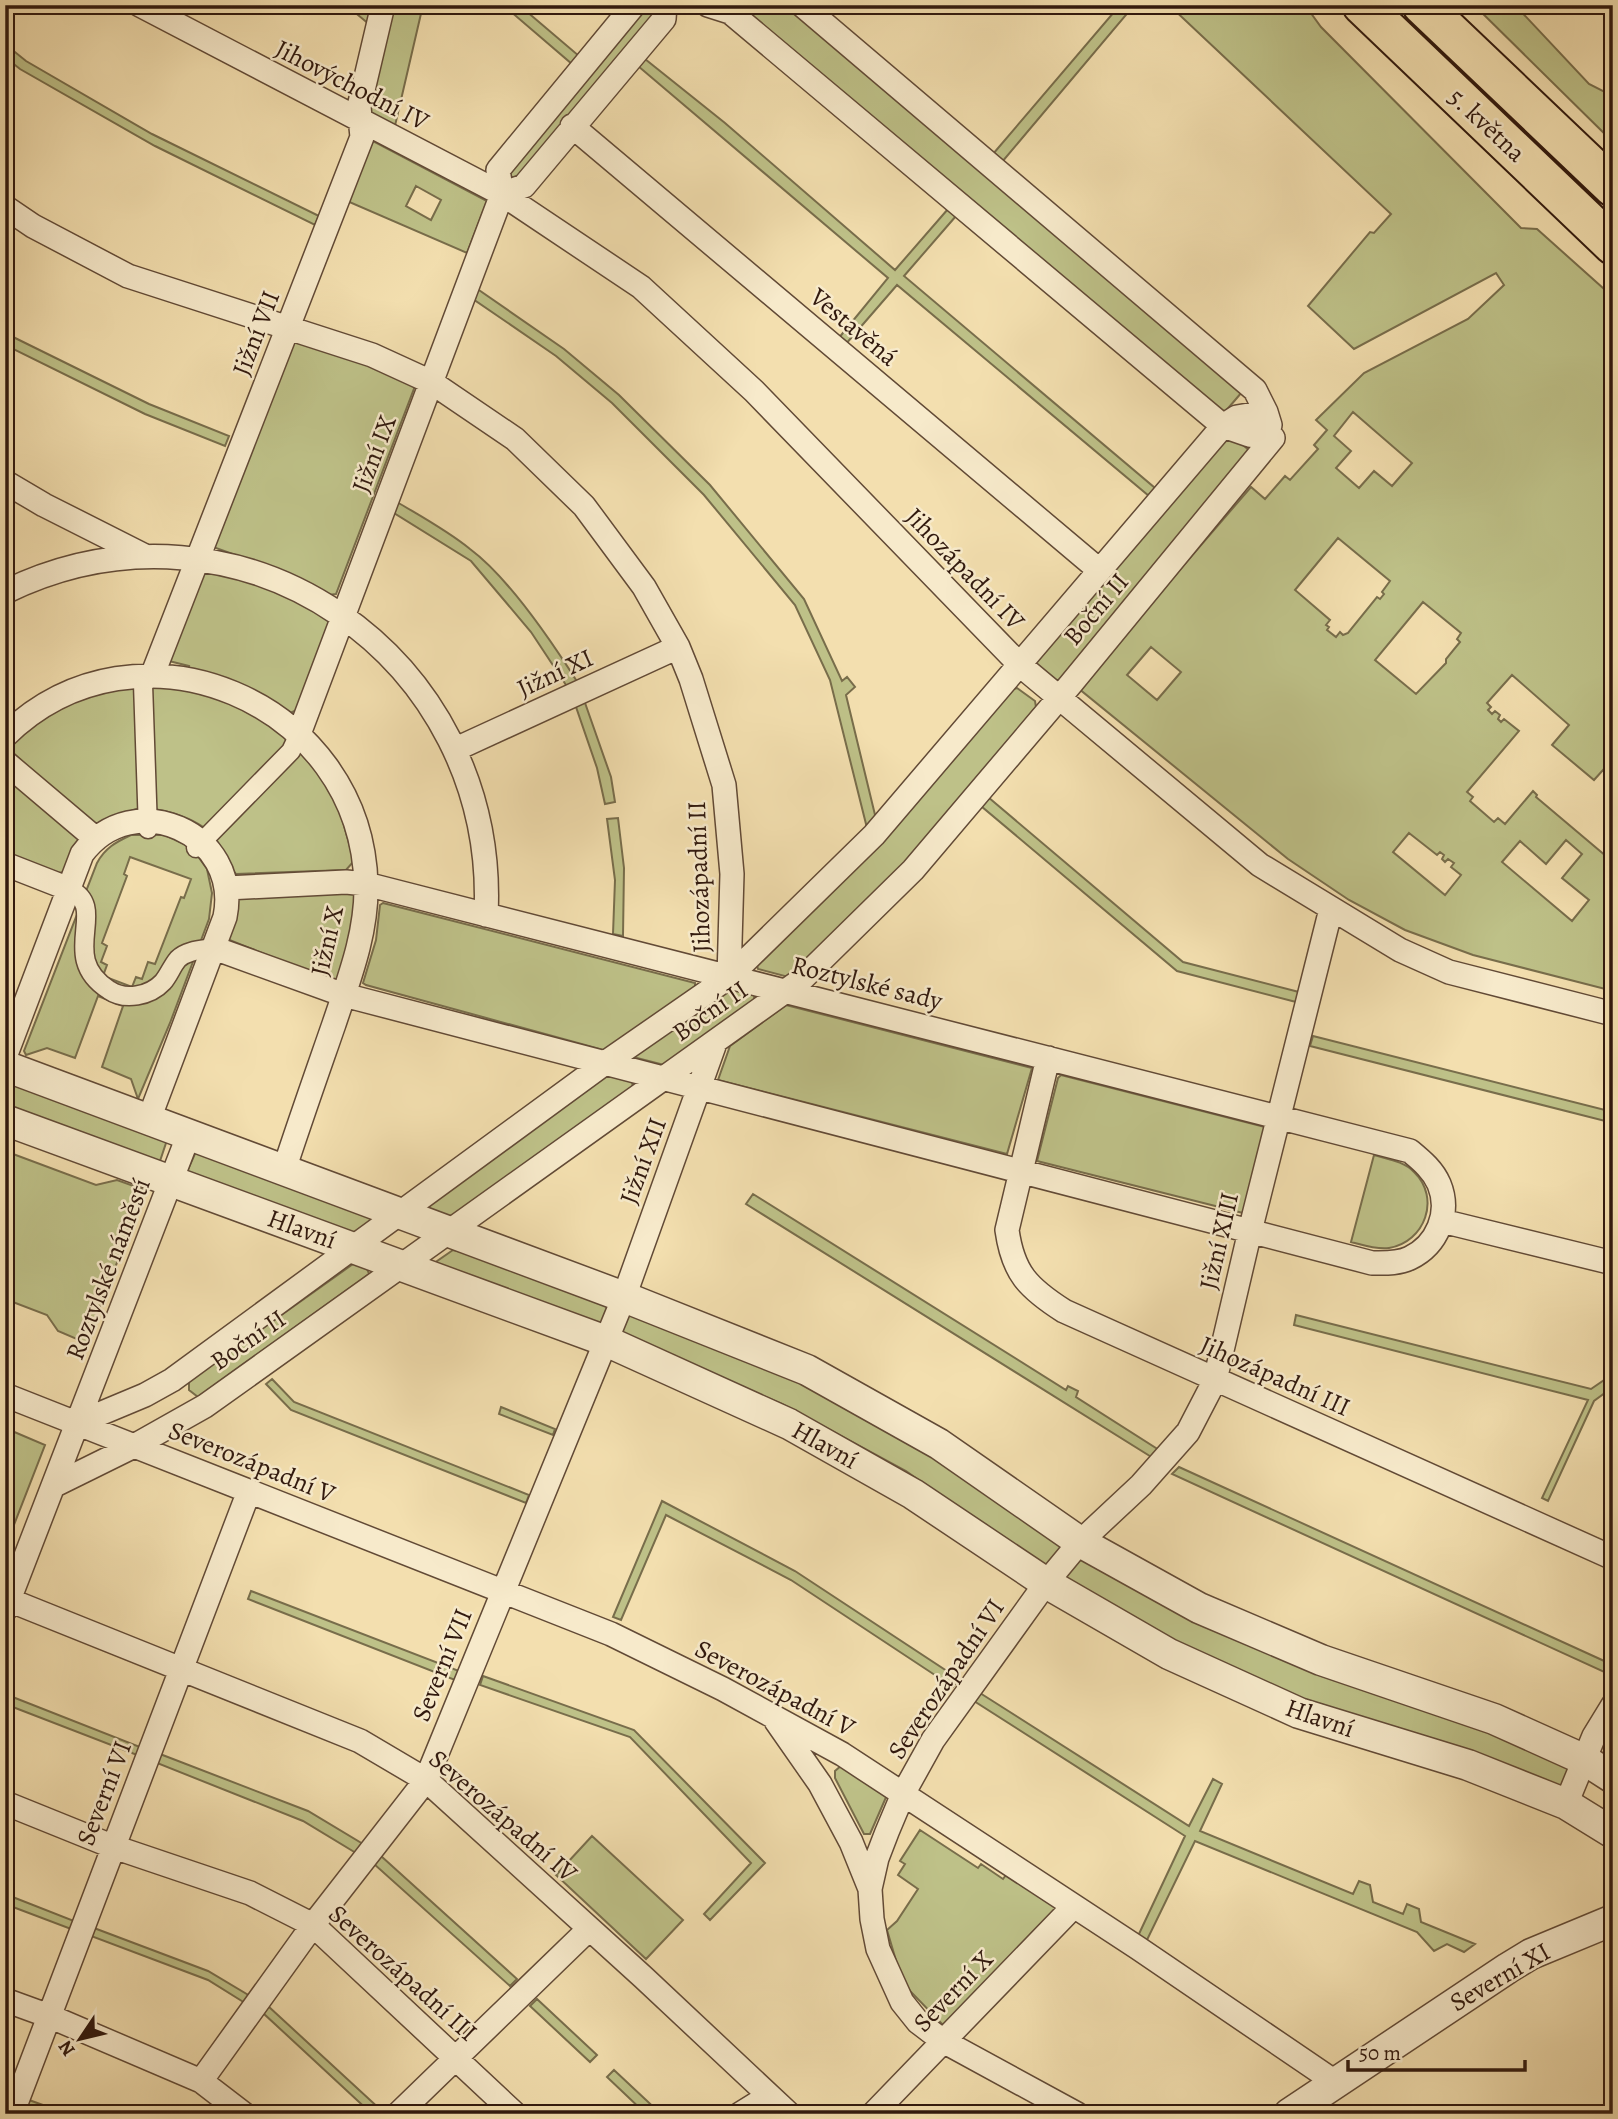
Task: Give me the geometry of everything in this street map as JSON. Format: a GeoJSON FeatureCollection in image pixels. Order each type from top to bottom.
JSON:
{"type":"FeatureCollection","features":[{"type":"Feature","properties":{"kind":"highway","name":"5. května"},"geometry":{"type":"LineString","coordinates":[[1362,5],[1613,245]]}},
{"type":"Feature","properties":{"kind":"highway","name":"5. května"},"geometry":{"type":"LineString","coordinates":[[1422,5],[1613,187]]}},
{"type":"Feature","properties":{"kind":"street","name":"Jihovýchodní IV"},"geometry":{"type":"LineString","coordinates":[[140,5],[502,194]]}},
{"type":"Feature","properties":{"kind":"street","name":"Jižní VII"},"geometry":{"type":"LineString","coordinates":[[152,676],[362,137],[359,107],[383,5]]}},
{"type":"Feature","properties":{"kind":"street","name":"Jižní IX"},"geometry":{"type":"LineString","coordinates":[[299,734],[502,194],[498,170],[634,5]]}},
{"type":"Feature","properties":{"kind":"street"},"geometry":{"type":"LineString","coordinates":[[502,194],[524,186],[664,19],[665,5]]}},
{"type":"Feature","properties":{"kind":"street"},"geometry":{"type":"LineString","coordinates":[[708,5],[730,12],[1223,426],[1249,435],[1273,438],[1266,412],[1255,390],[802,5]]}},
{"type":"Feature","properties":{"kind":"street","name":"Vestavěná"},"geometry":{"type":"LineString","coordinates":[[572,126],[1099,569]]}},
{"type":"Feature","properties":{"kind":"street","name":"Jihozápadní IV"},"geometry":{"type":"LineString","coordinates":[[502,194],[641,287],[754,391],[1020,665],[1260,865],[1399,950],[1449,972],[1613,1014]]}},
{"type":"Feature","properties":{"kind":"street","name":"Jihozápadní II"},"geometry":{"type":"LineString","coordinates":[[5,207],[33,226],[128,276],[372,355],[431,382],[515,439],[584,506],[644,587],[678,647],[691,679],[724,785],[732,874],[729,976]]}},
{"type":"Feature","properties":{"kind":"street"},"geometry":{"type":"LineString","coordinates":[[1223,426],[1237,417],[1266,412]]}},
{"type":"Feature","properties":{"kind":"street","name":"Boční II"},"geometry":{"type":"LineString","coordinates":[[78,1423],[145,1395],[172,1380],[605,1063],[729,976],[874,835],[1223,426]]}},
{"type":"Feature","properties":{"kind":"street","name":"Boční II"},"geometry":{"type":"LineString","coordinates":[[53,1486],[134,1446],[205,1406],[450,1233],[650,1089],[661,1078],[787,991],[913,870],[1273,438]]}},
{"type":"Feature","properties":{"kind":"street"},"geometry":{"type":"LineString","coordinates":[[5,482],[44,505],[148,557]]}},
{"type":"Feature","properties":{"kind":"street"},"geometry":{"type":"LineString","coordinates":[[5,592],[56,571],[95,562],[148,557],[198,560],[227,565],[287,585],[343,616],[394,659],[421,690],[456,749],[474,797],[480,823],[486,859],[486,915]]}},
{"type":"Feature","properties":{"kind":"street","name":"Jižní XI"},"geometry":{"type":"LineString","coordinates":[[456,749],[678,647]]}},
{"type":"Feature","properties":{"kind":"street"},"geometry":{"type":"LineString","coordinates":[[148,825],[143,684],[152,676]]}},
{"type":"Feature","properties":{"kind":"street","name":"Jižní X"},"geometry":{"type":"LineString","coordinates":[[5,736],[42,707],[71,692],[100,682],[152,676],[207,682],[238,693],[271,712],[299,734],[325,763],[342,792],[360,838],[366,884],[360,940],[284,1170]]}},
{"type":"Feature","properties":{"kind":"street"},"geometry":{"type":"LineString","coordinates":[[199,845],[291,751],[299,734]]}},
{"type":"Feature","properties":{"kind":"street"},"geometry":{"type":"LineString","coordinates":[[5,762],[96,839]]}},
{"type":"Feature","properties":{"kind":"street"},"geometry":{"type":"LineString","coordinates":[[5,1057],[82,855],[96,839],[120,826],[171,824],[188,832],[220,867],[227,888],[227,910],[149,1119]]}},
{"type":"Feature","properties":{"kind":"street"},"geometry":{"type":"LineString","coordinates":[[5,864],[79,894],[87,907],[83,951],[88,969],[100,984],[113,993],[130,996],[154,990],[164,981],[179,958],[190,951],[214,948],[344,995],[1372,1263],[1391,1264],[1409,1259],[1425,1248],[1442,1222],[1613,1263]]}},
{"type":"Feature","properties":{"kind":"street","name":"Roztylské sady"},"geometry":{"type":"LineString","coordinates":[[227,888],[346,882],[366,884],[1410,1151],[1428,1166],[1439,1184],[1444,1203],[1442,1222]]}},
{"type":"Feature","properties":{"kind":"street","name":"Jižní XIII"},"geometry":{"type":"LineString","coordinates":[[1080,1542],[1164,1461],[1188,1432],[1215,1380],[1331,909]]}},
{"type":"Feature","properties":{"kind":"street","name":"Jižní XII"},"geometry":{"type":"LineString","coordinates":[[606,1341],[715,1043]]}},
{"type":"Feature","properties":{"kind":"street","name":"Jihozápadní III"},"geometry":{"type":"LineString","coordinates":[[1048,1058],[1007,1230],[1010,1254],[1023,1277],[1042,1298],[1064,1311],[1215,1380],[1613,1558]]}},
{"type":"Feature","properties":{"kind":"street","name":"Hlavní"},"geometry":{"type":"LineString","coordinates":[[5,1066],[624,1297],[807,1370],[939,1444],[1080,1542],[1199,1608],[1321,1660],[1494,1719],[1585,1760],[1613,1778]]}},
{"type":"Feature","properties":{"kind":"street","name":"Hlavní"},"geometry":{"type":"LineString","coordinates":[[5,1120],[606,1341],[789,1424],[913,1494],[1046,1583],[1169,1654],[1299,1713],[1468,1765],[1566,1804],[1613,1833]]}},
{"type":"Feature","properties":{"kind":"street","name":"Roztylské náměstí"},"geometry":{"type":"LineString","coordinates":[[7,1605],[189,1134]]}},
{"type":"Feature","properties":{"kind":"street","name":"Severní VII"},"geometry":{"type":"LineString","coordinates":[[201,2081],[313,1925],[426,1780],[606,1341]]}},
{"type":"Feature","properties":{"kind":"street"},"geometry":{"type":"LineString","coordinates":[[5,1395],[78,1423]]}},
{"type":"Feature","properties":{"kind":"street","name":"Severozápadní V"},"geometry":{"type":"LineString","coordinates":[[78,1423],[611,1634],[723,1689],[842,1754],[1138,1948],[1335,2082]]}},
{"type":"Feature","properties":{"kind":"street","name":"Severní VI"},"geometry":{"type":"LineString","coordinates":[[12,2114],[249,1491]]}},
{"type":"Feature","properties":{"kind":"street","name":"Severozápadní VI"},"geometry":{"type":"LineString","coordinates":[[1077,2114],[943,2041],[918,2022],[902,2002],[878,1949],[870,1889],[877,1858],[903,1794],[933,1740],[1046,1583],[1080,1542]]}},
{"type":"Feature","properties":{"kind":"street","name":"Severozápadní IV"},"geometry":{"type":"LineString","coordinates":[[7,1605],[360,1741],[426,1780],[789,2114]]}},
{"type":"Feature","properties":{"kind":"street"},"geometry":{"type":"LineString","coordinates":[[1566,1804],[1594,1736],[1613,1705]]}},
{"type":"Feature","properties":{"kind":"street","name":"Severozápadní VI"},"geometry":{"type":"LineString","coordinates":[[775,1718],[820,1784],[851,1842],[870,1889]]}},
{"type":"Feature","properties":{"kind":"street","name":"Severozápadní III"},"geometry":{"type":"LineString","coordinates":[[5,1803],[114,1847],[250,1893],[313,1925],[515,2114]]}},
{"type":"Feature","properties":{"kind":"street","name":"Severní X"},"geometry":{"type":"LineString","coordinates":[[873,2114],[1073,1907]]}},
{"type":"Feature","properties":{"kind":"street","name":"Severní XI"},"geometry":{"type":"LineString","coordinates":[[1289,2114],[1531,1954],[1613,1920]]}},
{"type":"Feature","properties":{"kind":"street"},"geometry":{"type":"LineString","coordinates":[[398,2114],[589,1929]]}},
{"type":"Feature","properties":{"kind":"street"},"geometry":{"type":"LineString","coordinates":[[5,2000],[50,2016],[201,2081],[244,2114]]}},
{"type":"Feature","properties":{"kind":"street"},"geometry":{"type":"LineString","coordinates":[[740,2114],[769,2096]]}},
{"type":"Feature","properties":{"kind":"green space"},"geometry":{"type":"Polygon","coordinates":[[[346,5],[365,5],[369,8],[374,5],[370,25],[346,5]]]}},
{"type":"Feature","properties":{"kind":"green space"},"geometry":{"type":"Polygon","coordinates":[[[394,5],[423,5],[394,130],[369,114],[394,5]]]}},
{"type":"Feature","properties":{"kind":"green space"},"geometry":{"type":"Polygon","coordinates":[[[503,5],[519,5],[579,56],[572,64],[503,5]]]}},
{"type":"Feature","properties":{"kind":"green space"},"geometry":{"type":"Polygon","coordinates":[[[652,5],[655,13],[515,180],[510,177],[509,172],[647,6],[652,5]]]}},
{"type":"Feature","properties":{"kind":"green space"},"geometry":{"type":"Polygon","coordinates":[[[734,5],[788,5],[1242,392],[1224,413],[734,5]]]}},
{"type":"Feature","properties":{"kind":"green space"},"geometry":{"type":"Polygon","coordinates":[[[1120,5],[1131,9],[1002,162],[993,154],[1120,5]]]}},
{"type":"Feature","properties":{"kind":"green space"},"geometry":{"type":"Polygon","coordinates":[[[1169,5],[1305,5],[1321,27],[1521,228],[1537,229],[1613,297],[1613,785],[1610,783],[1612,779],[1603,770],[1594,780],[1552,745],[1569,725],[1512,675],[1487,703],[1492,714],[1495,711],[1500,715],[1498,719],[1501,722],[1504,719],[1519,731],[1467,792],[1473,797],[1470,801],[1494,822],[1498,818],[1505,824],[1533,791],[1536,797],[1613,862],[1613,907],[1609,912],[1613,915],[1613,991],[1473,955],[1405,930],[1349,900],[1288,859],[1078,688],[1251,487],[1265,499],[1285,476],[1290,480],[1318,449],[1314,445],[1327,430],[1316,420],[1364,373],[1468,319],[1504,285],[1496,273],[1354,349],[1308,306],[1370,232],[1374,233],[1391,214],[1169,5]],[[1353,412],[1334,436],[1351,451],[1336,468],[1359,488],[1374,471],[1392,486],[1412,463],[1353,412]],[[1338,538],[1295,590],[1330,620],[1326,625],[1329,627],[1327,630],[1336,637],[1340,632],[1343,635],[1348,633],[1377,597],[1380,599],[1390,581],[1338,538]],[[1423,602],[1375,660],[1416,694],[1446,663],[1446,659],[1460,642],[1457,639],[1461,633],[1423,602]],[[1151,647],[1127,675],[1157,700],[1181,672],[1151,647]],[[1409,833],[1393,852],[1445,895],[1461,875],[1451,867],[1454,863],[1448,859],[1445,862],[1442,859],[1444,855],[1440,852],[1437,855],[1409,833]],[[1566,840],[1546,864],[1520,841],[1502,862],[1572,921],[1589,900],[1562,878],[1582,854],[1566,840]]]}},
{"type":"Feature","properties":{"kind":"green space"},"geometry":{"type":"Polygon","coordinates":[[[1474,5],[1515,5],[1589,84],[1613,96],[1613,142],[1474,5]]]}},
{"type":"Feature","properties":{"kind":"green space"},"geometry":{"type":"Polygon","coordinates":[[[5,44],[26,61],[152,134],[319,216],[315,225],[155,146],[20,69],[5,57],[5,44]]]}},
{"type":"Feature","properties":{"kind":"green space"},"geometry":{"type":"Polygon","coordinates":[[[645,59],[725,123],[895,270],[948,209],[956,216],[904,276],[1155,488],[1149,496],[897,285],[845,345],[838,339],[888,278],[638,66],[645,59]]]}},
{"type":"Feature","properties":{"kind":"green space"},"geometry":{"type":"Polygon","coordinates":[[[373,141],[487,201],[467,253],[347,201],[373,141]],[[416,186],[406,206],[431,220],[441,200],[416,186]]]}},
{"type":"Feature","properties":{"kind":"green space"},"geometry":{"type":"Polygon","coordinates":[[[476,288],[564,349],[619,395],[710,485],[804,599],[842,681],[847,677],[855,687],[846,695],[876,819],[867,828],[830,680],[795,605],[704,495],[612,403],[556,356],[473,299],[476,288]]]}},
{"type":"Feature","properties":{"kind":"green space"},"geometry":{"type":"Polygon","coordinates":[[[5,333],[149,404],[229,436],[225,446],[145,414],[5,345],[5,333]]]}},
{"type":"Feature","properties":{"kind":"green space"},"geometry":{"type":"Polygon","coordinates":[[[296,338],[375,367],[415,386],[336,594],[328,595],[272,568],[213,547],[296,338]]]}},
{"type":"Feature","properties":{"kind":"green space"},"geometry":{"type":"Polygon","coordinates":[[[1225,435],[1233,436],[1252,453],[1061,682],[1055,682],[1034,665],[1225,435]]]}},
{"type":"Feature","properties":{"kind":"green space"},"geometry":{"type":"Polygon","coordinates":[[[397,502],[453,536],[500,576],[529,611],[578,683],[568,688],[531,632],[471,561],[394,513],[397,502]]]}},
{"type":"Feature","properties":{"kind":"green space"},"geometry":{"type":"Polygon","coordinates":[[[203,571],[252,583],[291,597],[322,614],[330,623],[299,709],[288,714],[188,670],[189,666],[169,661],[203,571]]]}},
{"type":"Feature","properties":{"kind":"green space"},"geometry":{"type":"Polygon","coordinates":[[[143,684],[197,690],[239,704],[275,726],[320,774],[339,808],[354,861],[346,870],[236,874],[211,833],[181,816],[158,810],[137,809],[90,824],[11,751],[10,743],[37,721],[90,694],[143,684]]]}},
{"type":"Feature","properties":{"kind":"green space"},"geometry":{"type":"Polygon","coordinates":[[[1017,688],[1035,701],[1036,707],[908,864],[792,978],[758,969],[756,962],[1011,690],[1017,688]]]}},
{"type":"Feature","properties":{"kind":"green space"},"geometry":{"type":"Polygon","coordinates":[[[584,700],[611,777],[615,802],[605,804],[597,768],[575,704],[584,700]]]}},
{"type":"Feature","properties":{"kind":"green space"},"geometry":{"type":"Polygon","coordinates":[[[5,771],[79,836],[80,842],[65,872],[58,873],[5,854],[5,771]]]}},
{"type":"Feature","properties":{"kind":"green space"},"geometry":{"type":"Polygon","coordinates":[[[988,797],[1183,962],[1299,992],[1296,1002],[1177,971],[981,806],[988,797]]]}},
{"type":"Feature","properties":{"kind":"green space"},"geometry":{"type":"Polygon","coordinates":[[[618,818],[624,868],[623,936],[613,934],[615,880],[607,819],[618,818]]]}},
{"type":"Feature","properties":{"kind":"green space"},"geometry":{"type":"Polygon","coordinates":[[[131,835],[165,835],[192,848],[207,869],[212,893],[209,919],[138,1099],[131,1079],[102,1067],[123,1006],[98,996],[75,1058],[47,1048],[26,1055],[24,1051],[97,863],[107,849],[131,835]],[[130,857],[124,874],[127,876],[102,943],[107,946],[101,962],[107,965],[103,976],[132,987],[136,977],[142,979],[148,962],[155,964],[181,897],[184,898],[191,879],[130,857]]]}},
{"type":"Feature","properties":{"kind":"green space"},"geometry":{"type":"Polygon","coordinates":[[[355,892],[352,937],[339,979],[330,980],[227,939],[236,898],[355,892]]]}},
{"type":"Feature","properties":{"kind":"green space"},"geometry":{"type":"Polygon","coordinates":[[[383,903],[695,983],[695,987],[607,1051],[366,985],[363,983],[376,940],[380,905],[383,903]]]}},
{"type":"Feature","properties":{"kind":"green space"},"geometry":{"type":"Polygon","coordinates":[[[725,985],[755,992],[753,1005],[668,1066],[633,1057],[725,985]]]}},
{"type":"Feature","properties":{"kind":"green space"},"geometry":{"type":"Polygon","coordinates":[[[786,1005],[1032,1068],[1007,1154],[718,1080],[730,1046],[786,1005]]]}},
{"type":"Feature","properties":{"kind":"green space"},"geometry":{"type":"Polygon","coordinates":[[[1313,1036],[1613,1112],[1613,1123],[1310,1046],[1313,1036]]]}},
{"type":"Feature","properties":{"kind":"green space"},"geometry":{"type":"Polygon","coordinates":[[[602,1072],[632,1081],[633,1089],[458,1219],[426,1209],[427,1202],[602,1072]]]}},
{"type":"Feature","properties":{"kind":"green space"},"geometry":{"type":"Polygon","coordinates":[[[1061,1075],[1265,1127],[1243,1213],[1037,1161],[1061,1075]]]}},
{"type":"Feature","properties":{"kind":"green space"},"geometry":{"type":"Polygon","coordinates":[[[5,1077],[167,1140],[159,1164],[5,1107],[5,1077]]]}},
{"type":"Feature","properties":{"kind":"green space"},"geometry":{"type":"Polygon","coordinates":[[[197,1149],[378,1219],[354,1236],[186,1174],[197,1149]]]}},
{"type":"Feature","properties":{"kind":"green space"},"geometry":{"type":"Polygon","coordinates":[[[5,1151],[96,1185],[117,1180],[145,1190],[86,1343],[58,1331],[47,1315],[5,1299],[5,1151]]]}},
{"type":"Feature","properties":{"kind":"green space"},"geometry":{"type":"Polygon","coordinates":[[[1374,1155],[1410,1168],[1422,1182],[1427,1194],[1425,1218],[1420,1228],[1402,1244],[1389,1248],[1375,1248],[1351,1242],[1374,1155]]]}},
{"type":"Feature","properties":{"kind":"green space"},"geometry":{"type":"Polygon","coordinates":[[[753,1194],[1066,1390],[1068,1386],[1078,1391],[1076,1397],[1159,1450],[1153,1458],[746,1204],[753,1194]]]}},
{"type":"Feature","properties":{"kind":"green space"},"geometry":{"type":"Polygon","coordinates":[[[453,1250],[609,1302],[601,1325],[430,1266],[453,1250]]]}},
{"type":"Feature","properties":{"kind":"green space"},"geometry":{"type":"Polygon","coordinates":[[[365,1263],[369,1274],[198,1397],[189,1390],[189,1381],[353,1264],[365,1263]]]}},
{"type":"Feature","properties":{"kind":"green space"},"geometry":{"type":"Polygon","coordinates":[[[625,1313],[806,1384],[920,1447],[1064,1548],[1049,1565],[1043,1567],[906,1471],[782,1404],[620,1337],[625,1313]]]}},
{"type":"Feature","properties":{"kind":"green space"},"geometry":{"type":"Polygon","coordinates":[[[1296,1315],[1591,1389],[1613,1374],[1613,1387],[1594,1401],[1548,1501],[1542,1498],[1588,1400],[1294,1325],[1296,1315]]]}},
{"type":"Feature","properties":{"kind":"green space"},"geometry":{"type":"Polygon","coordinates":[[[272,1379],[294,1402],[529,1495],[526,1503],[291,1410],[266,1384],[272,1379]]]}},
{"type":"Feature","properties":{"kind":"green space"},"geometry":{"type":"Polygon","coordinates":[[[501,1407],[555,1429],[553,1435],[499,1414],[501,1407]]]}},
{"type":"Feature","properties":{"kind":"green space"},"geometry":{"type":"Polygon","coordinates":[[[5,1428],[45,1445],[5,1548],[5,1428]]]}},
{"type":"Feature","properties":{"kind":"green space"},"geometry":{"type":"Polygon","coordinates":[[[1179,1467],[1613,1665],[1613,1676],[1172,1474],[1179,1467]]]}},
{"type":"Feature","properties":{"kind":"green space"},"geometry":{"type":"Polygon","coordinates":[[[662,1501],[795,1571],[959,1679],[953,1687],[791,1580],[666,1515],[621,1620],[613,1617],[662,1501]]]}},
{"type":"Feature","properties":{"kind":"green space"},"geometry":{"type":"Polygon","coordinates":[[[1083,1557],[1573,1768],[1563,1789],[1374,1725],[1235,1671],[1158,1634],[1065,1581],[1064,1574],[1083,1557]]]}},
{"type":"Feature","properties":{"kind":"green space"},"geometry":{"type":"Polygon","coordinates":[[[251,1591],[459,1671],[455,1680],[248,1599],[251,1591]]]}},
{"type":"Feature","properties":{"kind":"green space"},"geometry":{"type":"Polygon","coordinates":[[[483,1676],[634,1730],[765,1863],[710,1920],[704,1914],[751,1863],[630,1737],[480,1685],[483,1676]]]}},
{"type":"Feature","properties":{"kind":"green space"},"geometry":{"type":"Polygon","coordinates":[[[980,1693],[1189,1826],[1213,1779],[1222,1784],[1200,1831],[1353,1894],[1359,1881],[1370,1885],[1373,1902],[1403,1914],[1407,1904],[1419,1909],[1421,1922],[1475,1944],[1464,1952],[1447,1944],[1434,1951],[1417,1932],[1195,1841],[1146,1942],[1138,1936],[1185,1836],[974,1701],[980,1693]]]}},
{"type":"Feature","properties":{"kind":"green space"},"geometry":{"type":"Polygon","coordinates":[[[5,1694],[140,1747],[137,1755],[5,1704],[5,1694]]]}},
{"type":"Feature","properties":{"kind":"green space"},"geometry":{"type":"Polygon","coordinates":[[[160,1754],[308,1811],[363,1844],[356,1853],[303,1821],[157,1763],[160,1754]]]}},
{"type":"Feature","properties":{"kind":"green space"},"geometry":{"type":"Polygon","coordinates":[[[842,1765],[887,1795],[870,1834],[864,1834],[835,1778],[835,1771],[842,1765]]]}},
{"type":"Feature","properties":{"kind":"green space"},"geometry":{"type":"Polygon","coordinates":[[[920,1830],[978,1868],[981,1864],[1003,1879],[1006,1875],[1011,1877],[1057,1907],[944,2026],[910,1991],[900,1974],[887,1930],[897,1921],[918,1889],[898,1875],[905,1864],[900,1861],[920,1830]]]}},
{"type":"Feature","properties":{"kind":"green space"},"geometry":{"type":"Polygon","coordinates":[[[592,1836],[683,1920],[646,1959],[556,1875],[592,1836]]]}},
{"type":"Feature","properties":{"kind":"green space"},"geometry":{"type":"Polygon","coordinates":[[[381,1856],[517,1979],[510,1986],[374,1864],[381,1856]]]}},
{"type":"Feature","properties":{"kind":"green space"},"geometry":{"type":"Polygon","coordinates":[[[5,1894],[74,1921],[71,1929],[5,1904],[5,1894]]]}},
{"type":"Feature","properties":{"kind":"green space"},"geometry":{"type":"Polygon","coordinates":[[[94,1928],[208,1971],[250,1996],[245,2003],[208,1980],[91,1936],[94,1928]]]}},
{"type":"Feature","properties":{"kind":"green space"},"geometry":{"type":"Polygon","coordinates":[[[537,1999],[597,2055],[590,2062],[530,2006],[537,1999]]]}},
{"type":"Feature","properties":{"kind":"green space"},"geometry":{"type":"Polygon","coordinates":[[[268,2006],[382,2111],[372,2114],[263,2013],[268,2006]]]}},
{"type":"Feature","properties":{"kind":"green space"},"geometry":{"type":"Polygon","coordinates":[[[614,2070],[661,2114],[646,2114],[607,2077],[614,2070]]]}},
{"type":"Feature","properties":{"kind":"green space"},"geometry":{"type":"Polygon","coordinates":[[[29,2100],[68,2114],[43,2114],[26,2107],[29,2100]]]}}]}
